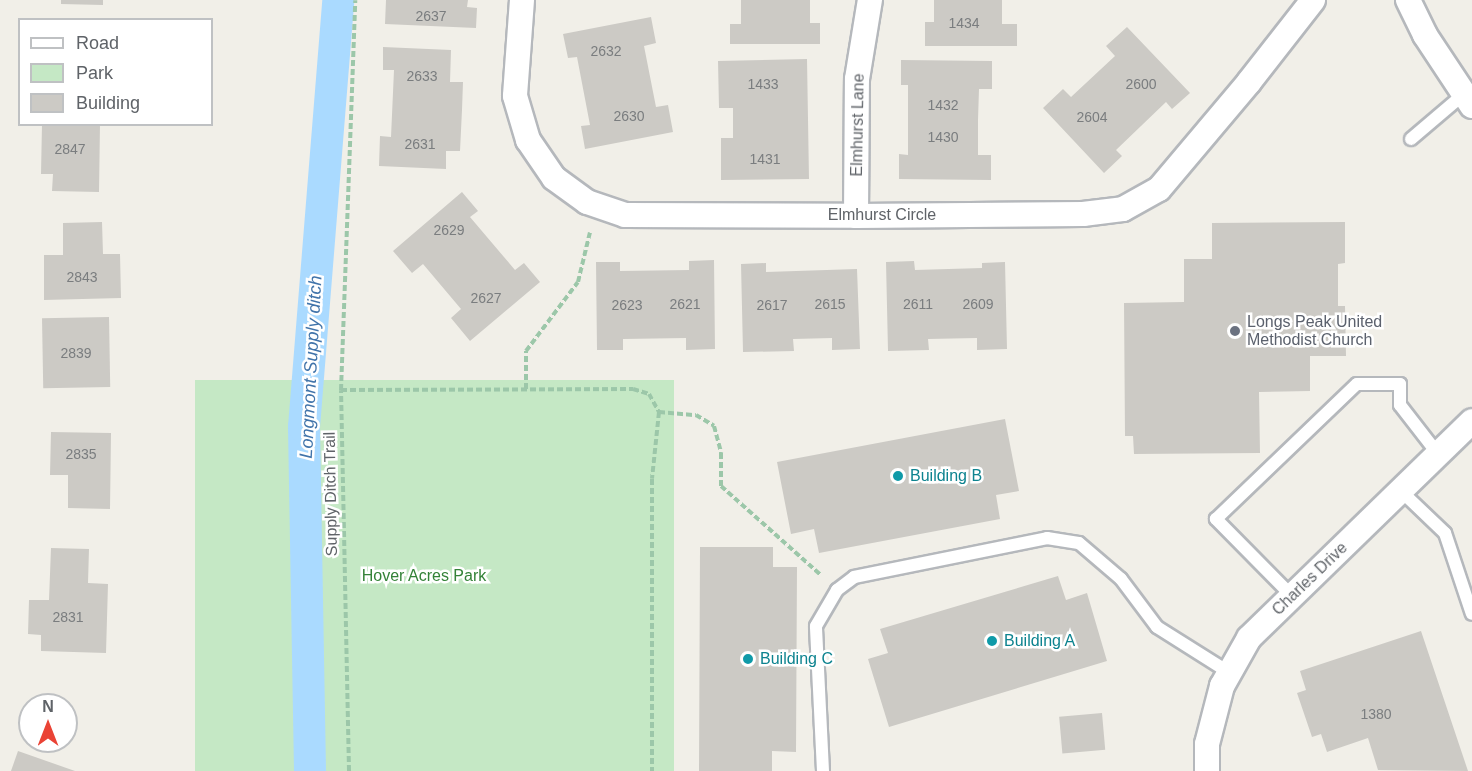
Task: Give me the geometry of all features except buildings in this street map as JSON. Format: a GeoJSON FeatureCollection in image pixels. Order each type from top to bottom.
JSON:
{"type":"FeatureCollection","features":[{"type":"Feature","properties":{"kind":"street","name":"Elmhurst Circle"},"geometry":{"type":"LineString","coordinates":[[522,0],[516,96],[528,140],[554,178],[587,202],[624,215],[856,216],[1083,214],[1123,209],[1159,189],[1249,82],[1313,0]]}},
{"type":"Feature","properties":{"kind":"street","name":"Elmhurst Lane"},"geometry":{"type":"LineString","coordinates":[[856,216],[857,79],[870,0]]}},
{"type":"Feature","properties":{"kind":"street"},"geometry":{"type":"LineString","coordinates":[[1408,0],[1425,35],[1468,100]]}},
{"type":"Feature","properties":{"kind":"street","name":"Charles Drive"},"geometry":{"type":"LineString","coordinates":[[1207,771],[1207,744],[1222,686],[1249,638],[1472,421]]}},
{"type":"Feature","properties":{"kind":"lane"},"geometry":{"type":"LineString","coordinates":[[1411,139],[1468,100]]}},
{"type":"Feature","properties":{"kind":"lane"},"geometry":{"type":"LineString","coordinates":[[1293,597],[1216,519],[1357,384],[1400,384],[1400,405],[1437,454]]}},
{"type":"Feature","properties":{"kind":"lane"},"geometry":{"type":"LineString","coordinates":[[1401,491],[1444,533],[1472,614]]}},
{"type":"Feature","properties":{"kind":"lane"},"geometry":{"type":"LineString","coordinates":[[823,771],[816,626],[837,590],[854,577],[1047,538],[1079,543],[1121,579],[1157,627],[1197,655],[1230,673]]}},
{"type":"Feature","properties":{"kind":"path","name":"Supply Ditch Trail"},"geometry":{"type":"LineString","coordinates":[[349,771],[341,390],[355,0]]}},
{"type":"Feature","properties":{"kind":"path"},"geometry":{"type":"LineString","coordinates":[[526,389],[526,351],[578,282],[596,205]]}},
{"type":"Feature","properties":{"kind":"path"},"geometry":{"type":"LineString","coordinates":[[341,390],[633,389],[649,394],[659,412],[652,479],[652,771]]}},
{"type":"Feature","properties":{"kind":"path"},"geometry":{"type":"LineString","coordinates":[[659,412],[696,415],[714,426],[721,453],[721,486],[837,590]]}},
{"type":"Feature","properties":{"kind":"green space","name":"Hover Acres Park"},"geometry":{"type":"Polygon","coordinates":[[[195,380],[674,380],[674,771],[195,771],[195,380]]]}},
{"type":"Feature","properties":{"kind":"waterway","name":"Longmont Supply ditch"},"geometry":{"type":"LineString","coordinates":[[310,771],[304,427],[338,0]]}},
{"type":"Feature","properties":{"kind":"place","name":"Longs Peak United Methodist Church"},"geometry":{"type":"Point","coordinates":[1235,331]}},
{"type":"Feature","properties":{"kind":"place","name":"Building B"},"geometry":{"type":"Point","coordinates":[898,476]}},
{"type":"Feature","properties":{"kind":"place","name":"Building A"},"geometry":{"type":"Point","coordinates":[992,641]}},
{"type":"Feature","properties":{"kind":"place","name":"Building C"},"geometry":{"type":"Point","coordinates":[748,659]}}]}
